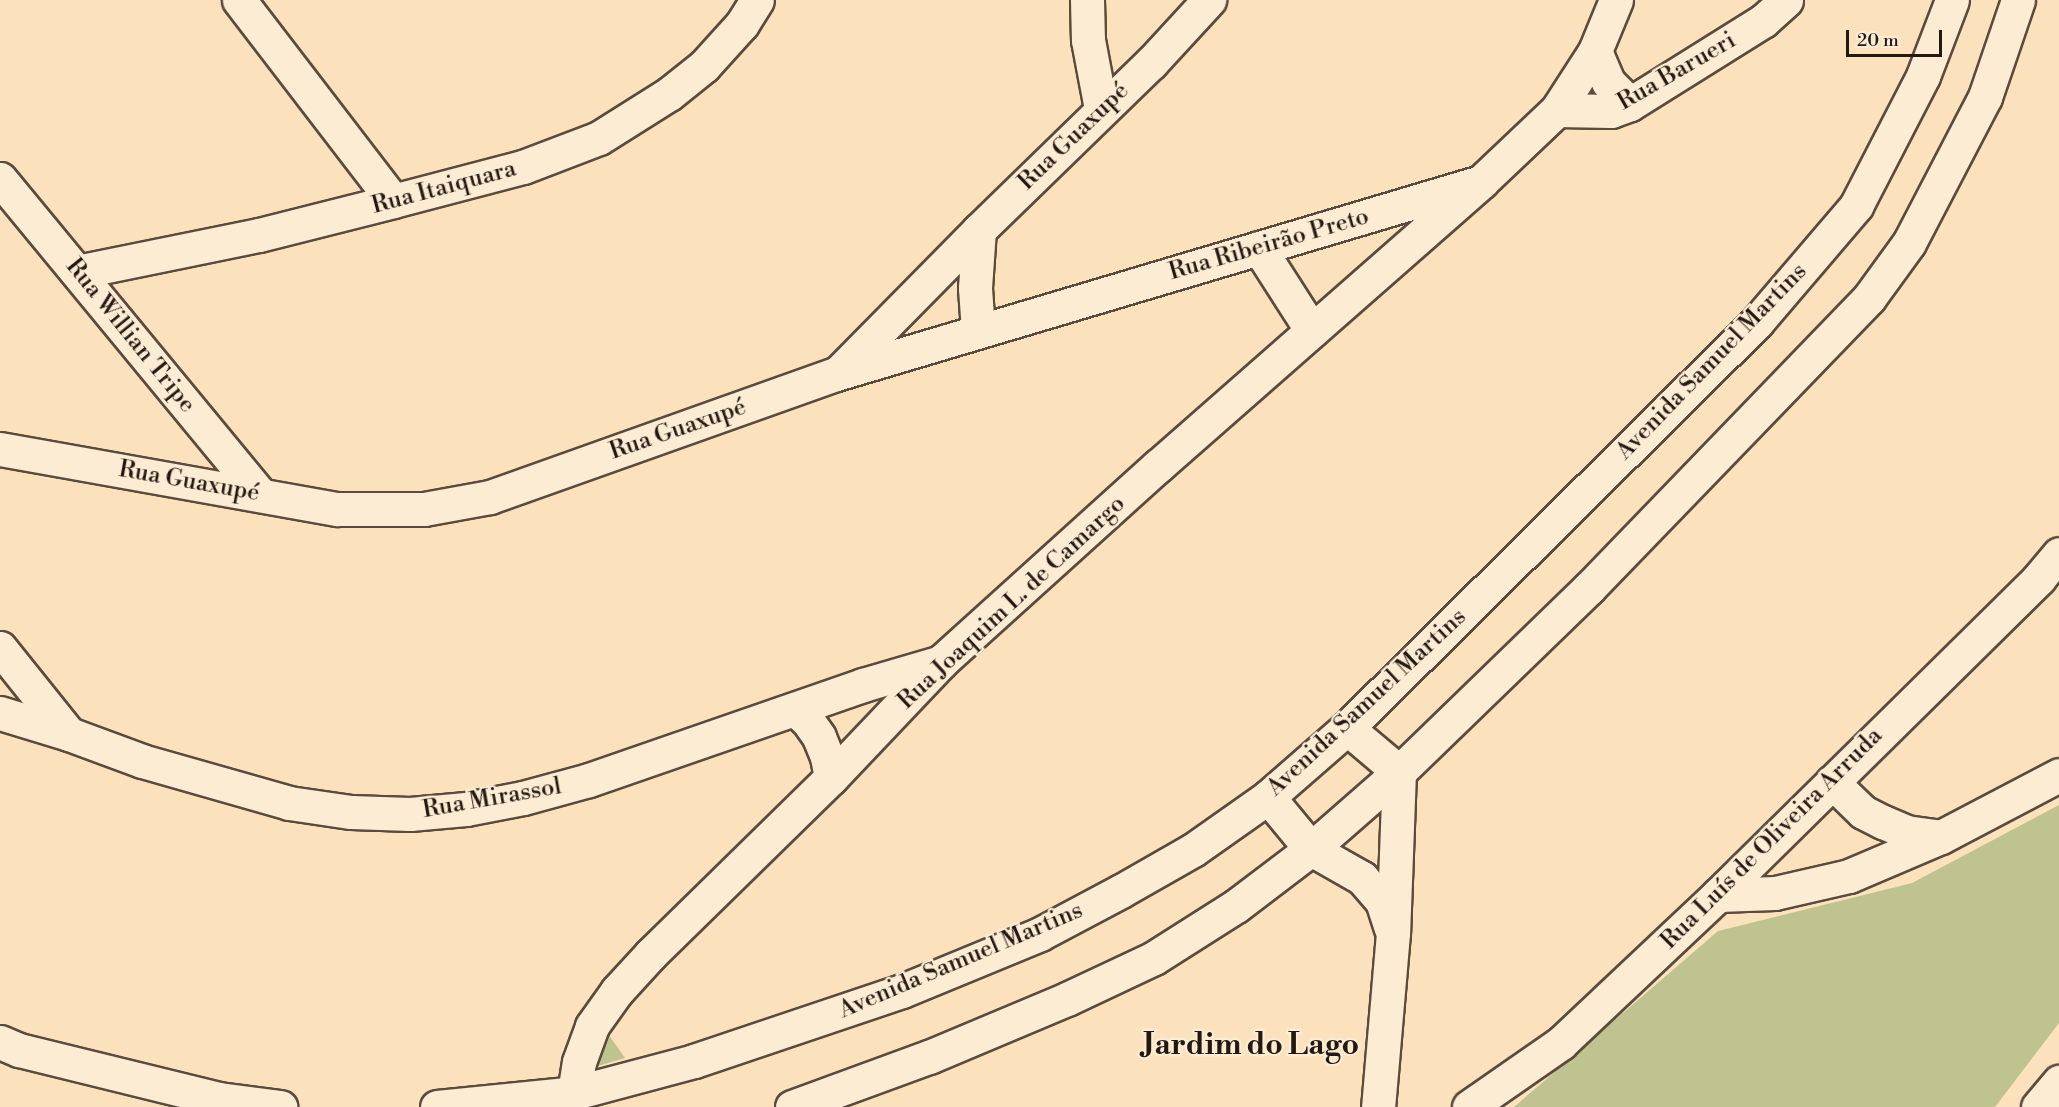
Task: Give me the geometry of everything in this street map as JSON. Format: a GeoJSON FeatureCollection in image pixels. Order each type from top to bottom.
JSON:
{"type":"FeatureCollection","features":[{"type":"Feature","properties":{"kind":"street"},"geometry":{"type":"LineString","coordinates":[[239,0],[393,201]]}},
{"type":"Feature","properties":{"kind":"street","name":"Rua Itaiquara"},"geometry":{"type":"LineString","coordinates":[[77,272],[259,235],[393,201],[523,167],[599,138],[669,94],[704,66],[742,24],[757,0]]}},
{"type":"Feature","properties":{"kind":"street"},"geometry":{"type":"LineString","coordinates":[[1087,0],[1088,40],[1101,109]]}},
{"type":"Feature","properties":{"kind":"street","name":"Rua Guaxupé"},"geometry":{"type":"LineString","coordinates":[[0,449],[338,508],[424,509],[490,497],[836,375],[1101,109],[1151,63],[1209,0]]}},
{"type":"Feature","properties":{"kind":"street","name":"Rua Ribeirão Preto"},"geometry":{"type":"LineString","coordinates":[[836,375],[1480,182],[1557,110],[1595,51],[1616,0]]}},
{"type":"Feature","properties":{"kind":"street","name":"Rua Barueri"},"geometry":{"type":"LineString","coordinates":[[1557,110],[1601,112],[1630,104],[1762,21],[1785,0]]}},
{"type":"Feature","properties":{"kind":"street","name":"Avenida Samuel Martins"},"geometry":{"type":"LineString","coordinates":[[437,1107],[573,1100],[785,1032],[902,991],[1040,934],[1193,850],[1268,797],[1347,728],[1757,322],[1856,206],[1923,76],[1952,0]]}},
{"type":"Feature","properties":{"kind":"street"},"geometry":{"type":"LineString","coordinates":[[792,1107],[939,1052],[1067,999],[1154,958],[1236,906],[1311,849],[1399,772],[1589,588],[1869,298],[1909,243],[1985,98],[2018,0]]}},
{"type":"Feature","properties":{"kind":"street"},"geometry":{"type":"LineString","coordinates":[[1595,51],[1608,82],[1630,104]]}},
{"type":"Feature","properties":{"kind":"street","name":"Rua Willian Tripe"},"geometry":{"type":"LineString","coordinates":[[0,179],[259,493]]}},
{"type":"Feature","properties":{"kind":"street","name":"Rua Joaquim L. de Camargo"},"geometry":{"type":"LineString","coordinates":[[573,1100],[579,1062],[592,1026],[617,991],[651,954],[831,778],[942,661],[1480,182]]}},
{"type":"Feature","properties":{"kind":"street"},"geometry":{"type":"LineString","coordinates":[[978,331],[975,288],[979,230]]}},
{"type":"Feature","properties":{"kind":"street"},"geometry":{"type":"LineString","coordinates":[[1258,248],[1311,331]]}},
{"type":"Feature","properties":{"kind":"street","name":"Rua Luís de Oliveira Arruda"},"geometry":{"type":"LineString","coordinates":[[1469,1107],[1561,1043],[1718,895],[2039,578],[2059,554]]}},
{"type":"Feature","properties":{"kind":"street"},"geometry":{"type":"LineString","coordinates":[[0,648],[69,734]]}},
{"type":"Feature","properties":{"kind":"street","name":"Rua Mirassol"},"geometry":{"type":"LineString","coordinates":[[0,713],[69,734],[142,761],[289,803],[351,812],[410,814],[466,809],[523,798],[589,780],[942,661]]}},
{"type":"Feature","properties":{"kind":"street"},"geometry":{"type":"LineString","coordinates":[[795,709],[819,736],[827,757],[831,778]]}},
{"type":"Feature","properties":{"kind":"street"},"geometry":{"type":"LineString","coordinates":[[1347,728],[1399,772]]}},
{"type":"Feature","properties":{"kind":"street"},"geometry":{"type":"LineString","coordinates":[[1378,1107],[1393,933],[1399,772]]}},
{"type":"Feature","properties":{"kind":"street"},"geometry":{"type":"LineString","coordinates":[[1718,895],[1774,893],[1849,876],[1941,837],[2059,775]]}},
{"type":"Feature","properties":{"kind":"street"},"geometry":{"type":"LineString","coordinates":[[1832,782],[1863,812],[1882,822],[1906,832],[1941,837]]}},
{"type":"Feature","properties":{"kind":"street"},"geometry":{"type":"LineString","coordinates":[[1268,797],[1311,849],[1362,879],[1382,901],[1393,933]]}},
{"type":"Feature","properties":{"kind":"street"},"geometry":{"type":"LineString","coordinates":[[0,1042],[19,1050],[219,1099],[280,1107]]}},
{"type":"Feature","properties":{"kind":"street"},"geometry":{"type":"LineString","coordinates":[[2038,1107],[2059,1082]]}},
{"type":"Feature","properties":{"kind":"green space"},"geometry":{"type":"Polygon","coordinates":[[[2059,805],[2059,1023],[1995,1107],[1514,1107],[1718,931],[1912,883],[2059,805]]]}},
{"type":"Feature","properties":{"kind":"green space"},"geometry":{"type":"Polygon","coordinates":[[[599,1021],[625,1058],[564,1076],[599,1021]]]}},
{"type":"Feature","properties":{"kind":"district","name":"Jardim do Lago"},"geometry":{"type":"Point","coordinates":[1251,1045]}}]}
